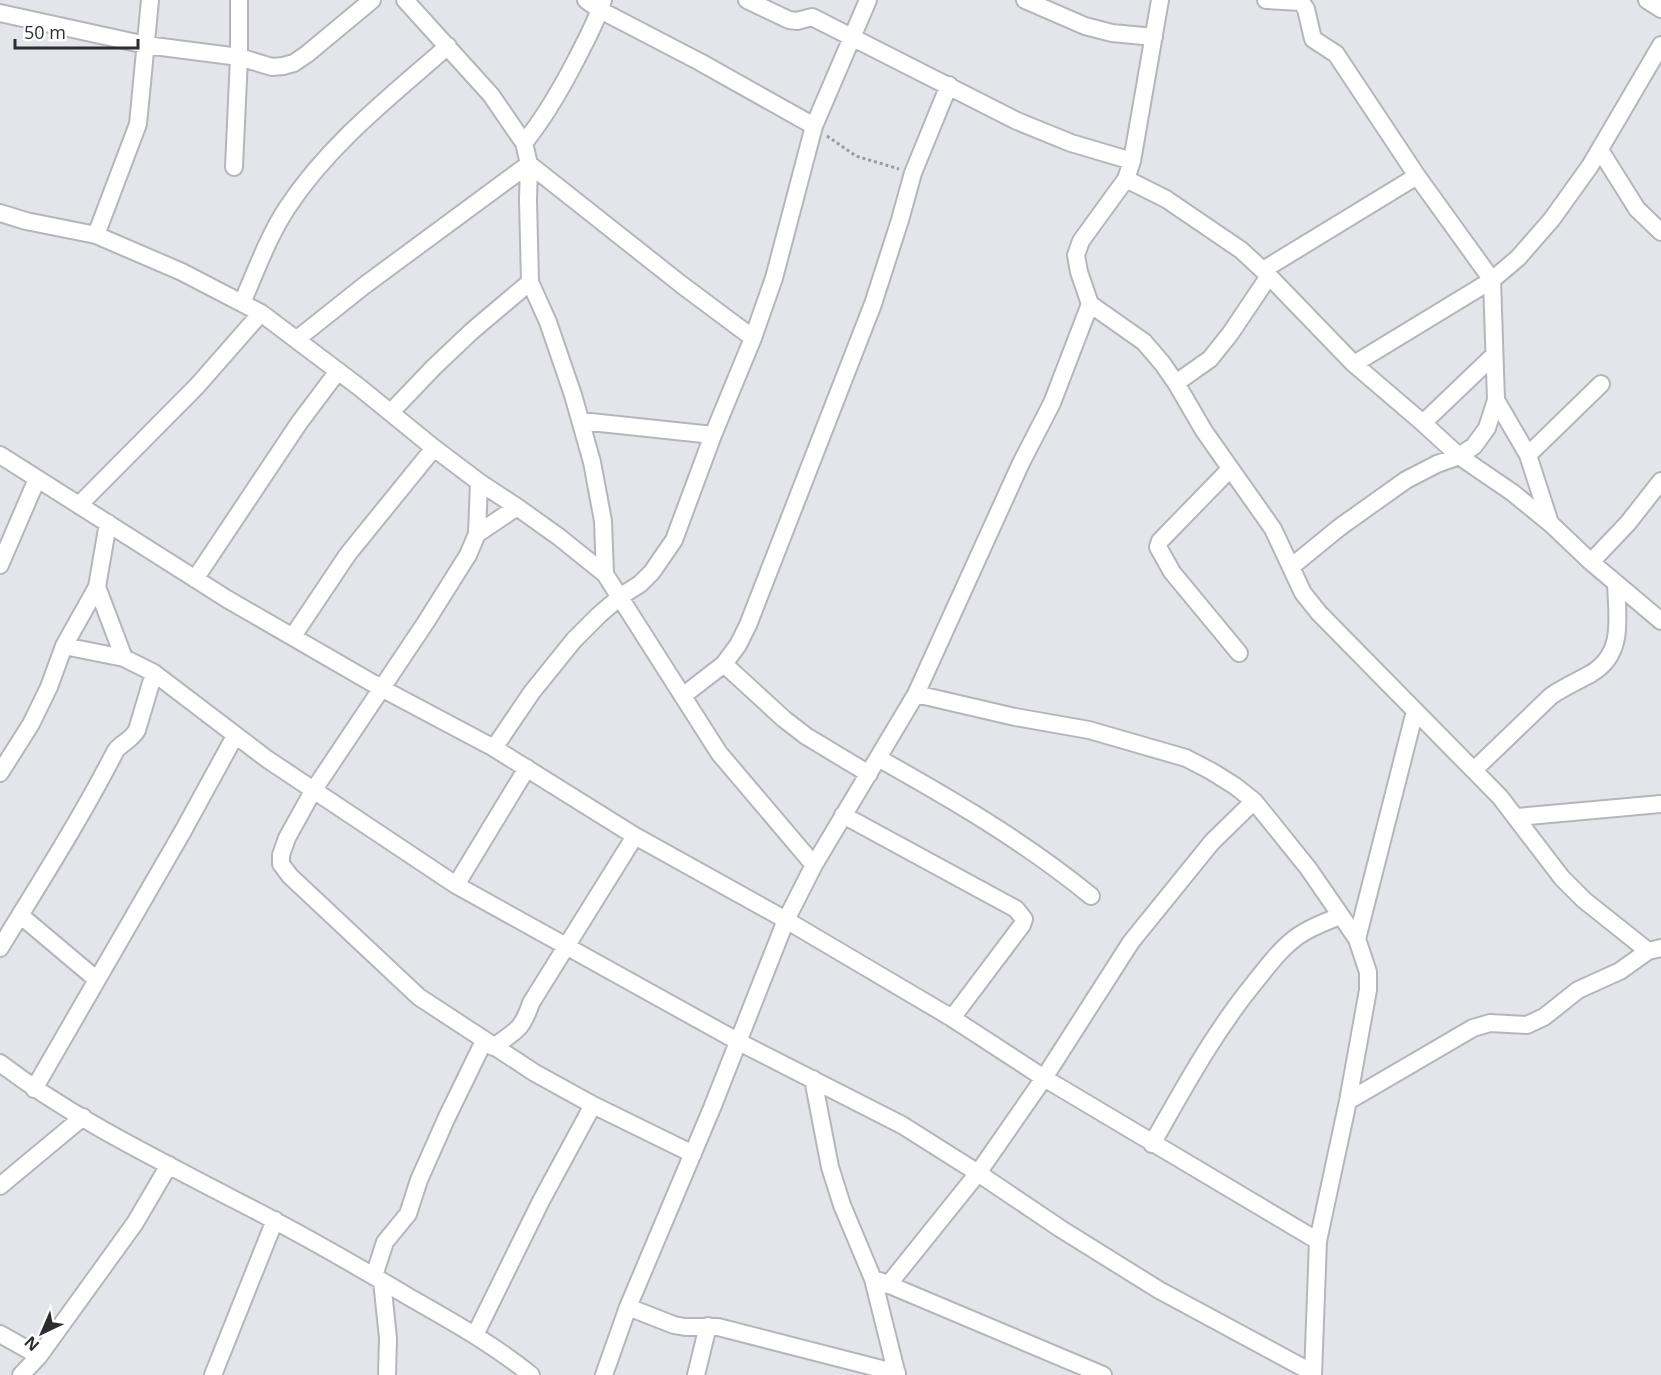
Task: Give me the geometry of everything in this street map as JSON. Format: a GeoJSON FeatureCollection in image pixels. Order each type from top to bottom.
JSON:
{"type":"FeatureCollection","features":[{"type":"Feature","properties":{"kind":"street"},"geometry":{"type":"LineString","coordinates":[[96,235],[138,124],[150,0]]}},
{"type":"Feature","properties":{"kind":"street"},"geometry":{"type":"LineString","coordinates":[[234,167],[239,0]]}},
{"type":"Feature","properties":{"kind":"street"},"geometry":{"type":"LineString","coordinates":[[0,13],[146,45],[239,57],[272,67],[294,63],[318,47],[372,0]]}},
{"type":"Feature","properties":{"kind":"street"},"geometry":{"type":"LineString","coordinates":[[405,0],[491,95],[524,143],[529,165],[530,282],[548,322],[592,462],[603,521],[605,574]]}},
{"type":"Feature","properties":{"kind":"street"},"geometry":{"type":"LineString","coordinates":[[586,0],[602,5],[814,126]]}},
{"type":"Feature","properties":{"kind":"street"},"geometry":{"type":"LineString","coordinates":[[747,0],[789,20],[797,21],[812,17],[1017,121],[1071,143],[1132,161]]}},
{"type":"Feature","properties":{"kind":"street"},"geometry":{"type":"LineString","coordinates":[[494,748],[532,692],[574,640],[599,615],[652,572],[674,540],[713,435],[753,338],[777,267],[814,126],[868,0]]}},
{"type":"Feature","properties":{"kind":"street"},"geometry":{"type":"LineString","coordinates":[[1025,0],[1085,26],[1112,33],[1154,37]]}},
{"type":"Feature","properties":{"kind":"street"},"geometry":{"type":"LineString","coordinates":[[1160,0],[1132,161],[1126,179],[1081,241],[1076,255],[1090,304],[1144,342],[1176,383],[1204,431],[1273,529],[1303,593],[1319,613],[1474,770],[1517,817],[1562,878],[1584,900],[1654,949],[1620,971],[1578,990],[1544,1017],[1527,1025],[1490,1023],[1473,1028],[1348,1101]]}},
{"type":"Feature","properties":{"kind":"street"},"geometry":{"type":"LineString","coordinates":[[1266,0],[1301,2],[1306,9],[1313,39],[1336,54],[1417,176],[1492,280],[1496,400],[1482,438],[1459,456],[1406,480],[1340,527],[1291,567]]}},
{"type":"Feature","properties":{"kind":"street"},"geometry":{"type":"LineString","coordinates":[[1647,0],[1661,9]]}},
{"type":"Feature","properties":{"kind":"street"},"geometry":{"type":"LineString","coordinates":[[524,143],[546,116],[585,44],[602,5]]}},
{"type":"Feature","properties":{"kind":"street"},"geometry":{"type":"LineString","coordinates":[[1354,364],[1492,280],[1518,258],[1552,219],[1600,150],[1661,45]]}},
{"type":"Feature","properties":{"kind":"street"},"geometry":{"type":"LineString","coordinates":[[242,303],[272,236],[286,209],[303,185],[359,124],[448,46]]}},
{"type":"Feature","properties":{"kind":"street"},"geometry":{"type":"LineString","coordinates":[[684,695],[724,664],[738,645],[748,625],[873,304],[913,173],[949,85]]}},
{"type":"Feature","properties":{"kind":"street"},"geometry":{"type":"LineString","coordinates":[[1600,150],[1637,209],[1661,232]]}},
{"type":"Feature","properties":{"kind":"street"},"geometry":{"type":"LineString","coordinates":[[529,165],[753,338]]}},
{"type":"Feature","properties":{"kind":"street"},"geometry":{"type":"LineString","coordinates":[[297,339],[365,285],[529,165]]}},
{"type":"Feature","properties":{"kind":"street"},"geometry":{"type":"LineString","coordinates":[[1176,383],[1210,359],[1230,334],[1266,273],[1417,176]]}},
{"type":"Feature","properties":{"kind":"street"},"geometry":{"type":"LineString","coordinates":[[1126,179],[1149,189],[1241,250],[1354,364],[1459,456],[1513,493],[1551,524],[1591,562],[1661,621]]}},
{"type":"Feature","properties":{"kind":"street"},"geometry":{"type":"LineString","coordinates":[[0,213],[26,221],[96,235],[182,272],[261,314],[297,339],[434,448],[605,574],[719,753],[814,866]]}},
{"type":"Feature","properties":{"kind":"street"},"geometry":{"type":"LineString","coordinates":[[391,412],[464,338],[530,282]]}},
{"type":"Feature","properties":{"kind":"street"},"geometry":{"type":"LineString","coordinates":[[604,1375],[628,1307],[739,1042],[786,920],[843,815],[916,694],[1021,463],[1052,403],[1090,304]]}},
{"type":"Feature","properties":{"kind":"street"},"geometry":{"type":"LineString","coordinates":[[79,505],[189,394],[261,314]]}},
{"type":"Feature","properties":{"kind":"street"},"geometry":{"type":"LineString","coordinates":[[1423,423],[1493,356]]}},
{"type":"Feature","properties":{"kind":"street"},"geometry":{"type":"LineString","coordinates":[[195,579],[299,423],[338,371]]}},
{"type":"Feature","properties":{"kind":"street"},"geometry":{"type":"LineString","coordinates":[[1528,455],[1601,384]]}},
{"type":"Feature","properties":{"kind":"street"},"geometry":{"type":"LineString","coordinates":[[1496,400],[1528,455],[1551,524]]}},
{"type":"Feature","properties":{"kind":"street"},"geometry":{"type":"LineString","coordinates":[[581,421],[713,435]]}},
{"type":"Feature","properties":{"kind":"street"},"geometry":{"type":"LineString","coordinates":[[1437,464],[1444,443]]}},
{"type":"Feature","properties":{"kind":"street"},"geometry":{"type":"LineString","coordinates":[[293,636],[348,554],[406,479],[434,448]]}},
{"type":"Feature","properties":{"kind":"street"},"geometry":{"type":"LineString","coordinates":[[0,455],[195,579],[381,688],[494,748],[635,836],[786,920],[952,1018],[1152,1144],[1318,1241]]}},
{"type":"Feature","properties":{"kind":"street"},"geometry":{"type":"LineString","coordinates":[[1230,469],[1160,541],[1158,547],[1172,572],[1239,653]]}},
{"type":"Feature","properties":{"kind":"street"},"geometry":{"type":"LineString","coordinates":[[0,565],[37,479]]}},
{"type":"Feature","properties":{"kind":"street"},"geometry":{"type":"LineString","coordinates":[[1591,562],[1628,523],[1661,481]]}},
{"type":"Feature","properties":{"kind":"street"},"geometry":{"type":"LineString","coordinates":[[479,482],[477,534],[459,571],[313,791],[287,838],[281,855],[282,864],[285,871],[419,997],[489,1044],[593,1105],[693,1154]]}},
{"type":"Feature","properties":{"kind":"street"},"geometry":{"type":"LineString","coordinates":[[477,534],[517,507]]}},
{"type":"Feature","properties":{"kind":"street"},"geometry":{"type":"LineString","coordinates":[[0,773],[40,706],[64,646],[97,586],[108,523]]}},
{"type":"Feature","properties":{"kind":"street"},"geometry":{"type":"LineString","coordinates":[[1474,770],[1551,696],[1609,660],[1616,640],[1616,583]]}},
{"type":"Feature","properties":{"kind":"street"},"geometry":{"type":"LineString","coordinates":[[97,586],[124,658]]}},
{"type":"Feature","properties":{"kind":"street"},"geometry":{"type":"LineString","coordinates":[[64,646],[124,658],[154,673],[235,736],[313,791],[456,885],[739,1042],[902,1125],[1061,1229],[1160,1290],[1313,1374],[1318,1241],[1348,1101],[1368,990],[1368,972],[1357,939],[1308,868],[1254,801],[1211,771],[1186,758],[1089,730],[1016,717],[916,694]]}},
{"type":"Feature","properties":{"kind":"street"},"geometry":{"type":"LineString","coordinates":[[724,664],[806,736],[868,774]]}},
{"type":"Feature","properties":{"kind":"street"},"geometry":{"type":"LineString","coordinates":[[0,948],[105,774],[115,752],[133,738],[154,673]]}},
{"type":"Feature","properties":{"kind":"street"},"geometry":{"type":"LineString","coordinates":[[1357,939],[1415,711]]}},
{"type":"Feature","properties":{"kind":"street"},"geometry":{"type":"LineString","coordinates":[[34,1089],[183,831],[235,736]]}},
{"type":"Feature","properties":{"kind":"street"},"geometry":{"type":"LineString","coordinates":[[878,758],[999,828],[1052,864],[1091,896]]}},
{"type":"Feature","properties":{"kind":"street"},"geometry":{"type":"LineString","coordinates":[[456,885],[527,768]]}},
{"type":"Feature","properties":{"kind":"street"},"geometry":{"type":"LineString","coordinates":[[881,1282],[978,1173],[1044,1078],[1131,942],[1212,842],[1254,801]]}},
{"type":"Feature","properties":{"kind":"street"},"geometry":{"type":"LineString","coordinates":[[1517,817],[1661,804]]}},
{"type":"Feature","properties":{"kind":"street"},"geometry":{"type":"LineString","coordinates":[[843,815],[1016,909],[1022,915],[1024,919],[1022,925],[952,1018]]}},
{"type":"Feature","properties":{"kind":"street"},"geometry":{"type":"LineString","coordinates":[[387,1375],[388,1338],[378,1278],[385,1242],[408,1214],[419,1180],[447,1117],[489,1044],[512,1034],[526,1020],[531,1003],[564,946],[635,836]]}},
{"type":"Feature","properties":{"kind":"street"},"geometry":{"type":"LineString","coordinates":[[20,915],[96,979]]}},
{"type":"Feature","properties":{"kind":"street"},"geometry":{"type":"LineString","coordinates":[[1152,1144],[1203,1053],[1232,1011],[1268,966],[1298,936],[1312,927],[1340,916]]}},
{"type":"Feature","properties":{"kind":"street"},"geometry":{"type":"LineString","coordinates":[[0,1063],[34,1089],[83,1117],[378,1278],[475,1335],[531,1375]]}},
{"type":"Feature","properties":{"kind":"street"},"geometry":{"type":"LineString","coordinates":[[628,1307],[674,1325],[708,1326],[843,1367],[897,1374],[881,1282],[842,1205],[833,1177],[813,1079]]}},
{"type":"Feature","properties":{"kind":"street"},"geometry":{"type":"LineString","coordinates":[[475,1335],[541,1201],[593,1105]]}},
{"type":"Feature","properties":{"kind":"street"},"geometry":{"type":"LineString","coordinates":[[0,1186],[83,1117]]}},
{"type":"Feature","properties":{"kind":"street"},"geometry":{"type":"LineString","coordinates":[[21,1375],[39,1356],[135,1223],[169,1165]]}},
{"type":"Feature","properties":{"kind":"street"},"geometry":{"type":"LineString","coordinates":[[213,1375],[275,1220]]}},
{"type":"Feature","properties":{"kind":"street"},"geometry":{"type":"LineString","coordinates":[[881,1282],[1103,1375]]}},
{"type":"Feature","properties":{"kind":"street"},"geometry":{"type":"LineString","coordinates":[[696,1375],[708,1326]]}},
{"type":"Feature","properties":{"kind":"street"},"geometry":{"type":"LineString","coordinates":[[0,1334],[39,1356]]}},
{"type":"Feature","properties":{"kind":"path"},"geometry":{"type":"LineString","coordinates":[[814,126],[856,156],[913,173]]}}]}
